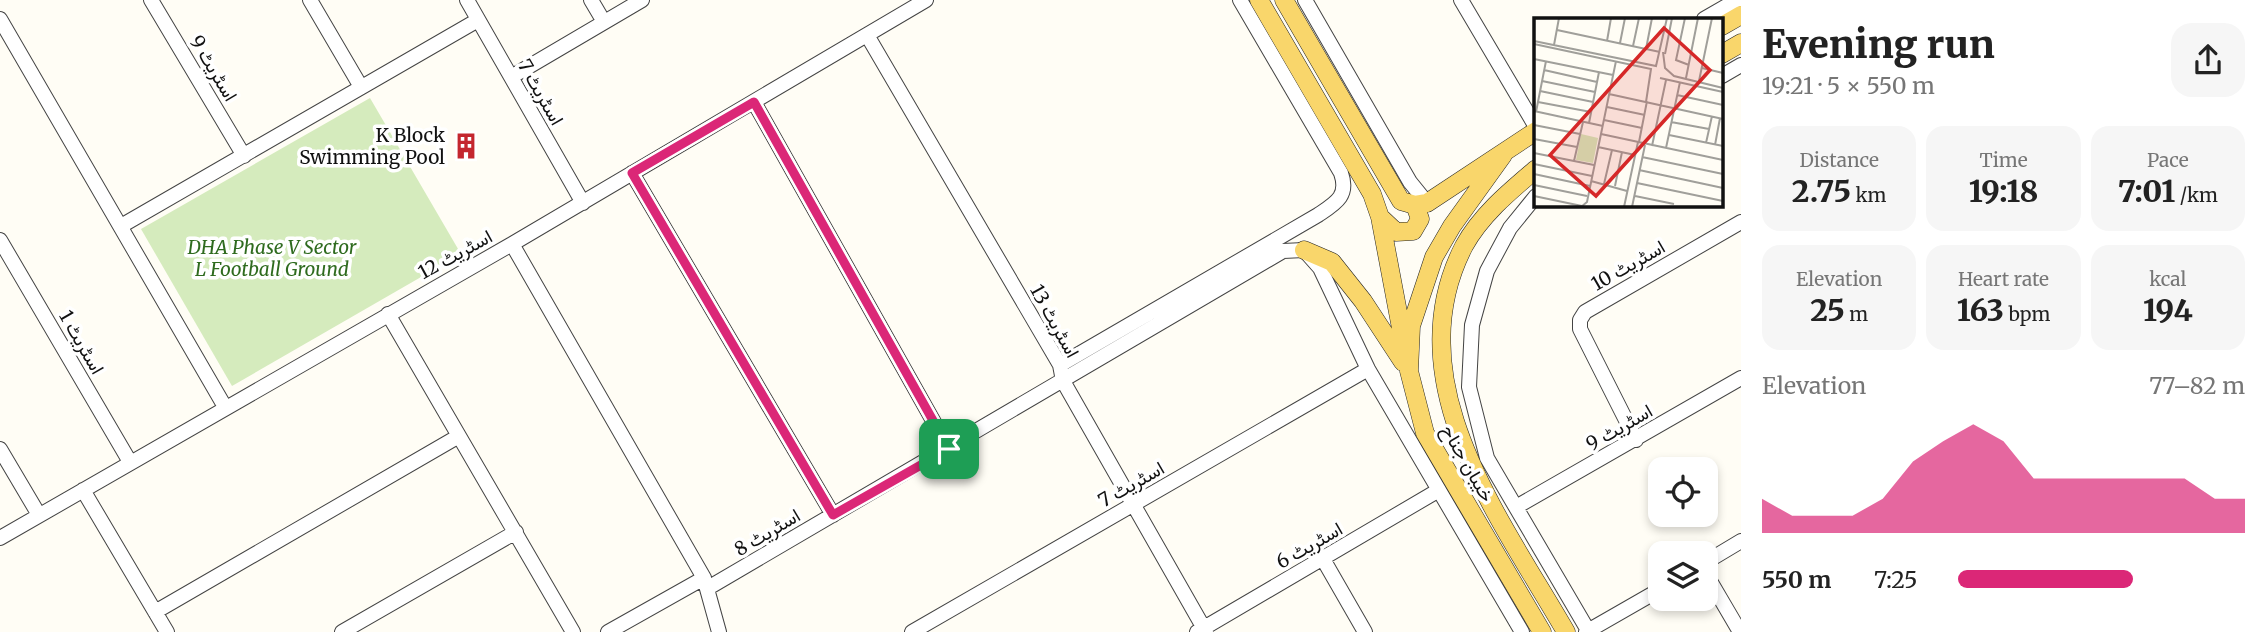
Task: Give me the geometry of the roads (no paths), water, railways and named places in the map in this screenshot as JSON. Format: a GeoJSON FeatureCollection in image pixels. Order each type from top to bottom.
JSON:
{"type":"FeatureCollection","features":[{"type":"Feature","properties":{"kind":"main road"},"geometry":{"type":"LineString","coordinates":[[1259,0],[1372,194],[1381,216],[1409,371]]}},
{"type":"Feature","properties":{"kind":"main road"},"geometry":{"type":"LineString","coordinates":[[1284,0],[1393,191],[1401,201],[1421,204],[1420,219],[1413,230],[1396,232],[1381,216]]}},
{"type":"Feature","properties":{"kind":"main road"},"geometry":{"type":"LineString","coordinates":[[1724,25],[1741,15]]}},
{"type":"Feature","properties":{"kind":"main road"},"geometry":{"type":"LineString","coordinates":[[1724,53],[1741,43]]}},
{"type":"Feature","properties":{"kind":"main road","name":"خیبان جناح"},"geometry":{"type":"LineString","coordinates":[[1421,204],[1503,155],[1534,131]]}},
{"type":"Feature","properties":{"kind":"main road","name":"خیبان جناح"},"geometry":{"type":"LineString","coordinates":[[1503,155],[1452,226],[1434,257],[1411,326],[1409,371],[1425,433],[1542,632]]}},
{"type":"Feature","properties":{"kind":"main road","name":"خیبان جناح"},"geometry":{"type":"LineString","coordinates":[[1534,171],[1484,218],[1465,244],[1450,277],[1442,338],[1444,378],[1455,422],[1480,462],[1566,632]]}},
{"type":"Feature","properties":{"kind":"main road"},"geometry":{"type":"LineString","coordinates":[[1304,250],[1332,262],[1363,301],[1409,371]]}},
{"type":"Feature","properties":{"kind":"street","name":"اسٹریٹ 9"},"geometry":{"type":"LineString","coordinates":[[151,0],[244,156]]}},
{"type":"Feature","properties":{"kind":"street"},"geometry":{"type":"LineString","coordinates":[[310,0],[361,87]]}},
{"type":"Feature","properties":{"kind":"street","name":"اسٹریٹ 7"},"geometry":{"type":"LineString","coordinates":[[467,0],[583,203]]}},
{"type":"Feature","properties":{"kind":"street"},"geometry":{"type":"LineString","coordinates":[[591,0],[604,22]]}},
{"type":"Feature","properties":{"kind":"street"},"geometry":{"type":"LineString","coordinates":[[511,77],[642,0]]}},
{"type":"Feature","properties":{"kind":"street","name":"اسٹریٹ 12"},"geometry":{"type":"LineString","coordinates":[[0,538],[583,203],[926,0]]}},
{"type":"Feature","properties":{"kind":"street"},"geometry":{"type":"LineString","coordinates":[[1060,365],[1295,229],[1338,201],[1345,189],[1344,182],[1240,0]]}},
{"type":"Feature","properties":{"kind":"street"},"geometry":{"type":"LineString","coordinates":[[1305,0],[1421,204]]}},
{"type":"Feature","properties":{"kind":"street"},"geometry":{"type":"LineString","coordinates":[[1706,18],[1737,0]]}},
{"type":"Feature","properties":{"kind":"street"},"geometry":{"type":"LineString","coordinates":[[1462,1],[1534,126]]}},
{"type":"Feature","properties":{"kind":"street"},"geometry":{"type":"LineString","coordinates":[[0,19],[225,407]]}},
{"type":"Feature","properties":{"kind":"street"},"geometry":{"type":"LineString","coordinates":[[121,226],[478,20]]}},
{"type":"Feature","properties":{"kind":"street","name":"اسٹریٹ 13"},"geometry":{"type":"LineString","coordinates":[[867,35],[1060,365],[1063,380],[1202,631]]}},
{"type":"Feature","properties":{"kind":"street"},"geometry":{"type":"LineString","coordinates":[[1724,75],[1741,65]]}},
{"type":"Feature","properties":{"kind":"street"},"geometry":{"type":"LineString","coordinates":[[754,102],[949,449]]}},
{"type":"Feature","properties":{"kind":"street"},"geometry":{"type":"LineString","coordinates":[[632,173],[833,515]]}},
{"type":"Feature","properties":{"kind":"street"},"geometry":{"type":"LineString","coordinates":[[1534,199],[1499,247],[1487,271],[1472,325],[1469,387],[1480,462],[1516,507],[1588,632],[1648,597]]}},
{"type":"Feature","properties":{"kind":"street","name":"اسٹریٹ 10"},"geometry":{"type":"LineString","coordinates":[[1636,440],[1580,329],[1580,320],[1585,312],[1741,222]]}},
{"type":"Feature","properties":{"kind":"street","name":"اسٹریٹ 1"},"geometry":{"type":"LineString","coordinates":[[0,240],[130,462]]}},
{"type":"Feature","properties":{"kind":"street"},"geometry":{"type":"LineString","coordinates":[[512,244],[706,583],[719,632]]}},
{"type":"Feature","properties":{"kind":"street"},"geometry":{"type":"LineString","coordinates":[[1304,250],[1320,268],[1368,369],[1522,632]]}},
{"type":"Feature","properties":{"kind":"street","name":"اسٹریٹ 8"},"geometry":{"type":"LineString","coordinates":[[608,632],[833,515],[1283,251],[1304,250]]}},
{"type":"Feature","properties":{"kind":"street"},"geometry":{"type":"LineString","coordinates":[[388,314],[573,632]]}},
{"type":"Feature","properties":{"kind":"street","name":"اسٹریٹ 7"},"geometry":{"type":"LineString","coordinates":[[912,632],[1368,369]]}},
{"type":"Feature","properties":{"kind":"street","name":"اسٹریٹ 9"},"geometry":{"type":"LineString","coordinates":[[1516,507],[1741,378]]}},
{"type":"Feature","properties":{"kind":"street"},"geometry":{"type":"LineString","coordinates":[[155,612],[459,436]]}},
{"type":"Feature","properties":{"kind":"street"},"geometry":{"type":"LineString","coordinates":[[0,449],[39,515]]}},
{"type":"Feature","properties":{"kind":"street"},"geometry":{"type":"LineString","coordinates":[[83,490],[167,632]]}},
{"type":"Feature","properties":{"kind":"street","name":"اسٹریٹ 6"},"geometry":{"type":"LineString","coordinates":[[1202,631],[1439,490]]}},
{"type":"Feature","properties":{"kind":"street"},"geometry":{"type":"LineString","coordinates":[[342,632],[516,532]]}},
{"type":"Feature","properties":{"kind":"street"},"geometry":{"type":"LineString","coordinates":[[1718,555],[1741,541]]}},
{"type":"Feature","properties":{"kind":"street"},"geometry":{"type":"LineString","coordinates":[[1323,559],[1365,632]]}},
{"type":"Feature","properties":{"kind":"street"},"geometry":{"type":"LineString","coordinates":[[1718,594],[1740,632]]}},
{"type":"Feature","properties":{"kind":"place","name":"K Block Swimming Pool"},"geometry":{"type":"Point","coordinates":[466,146]}},
{"type":"Feature","properties":{"kind":"park label","name":"DHA Phase V Sector L Football Ground"},"geometry":{"type":"Point","coordinates":[272,258]}}]}
